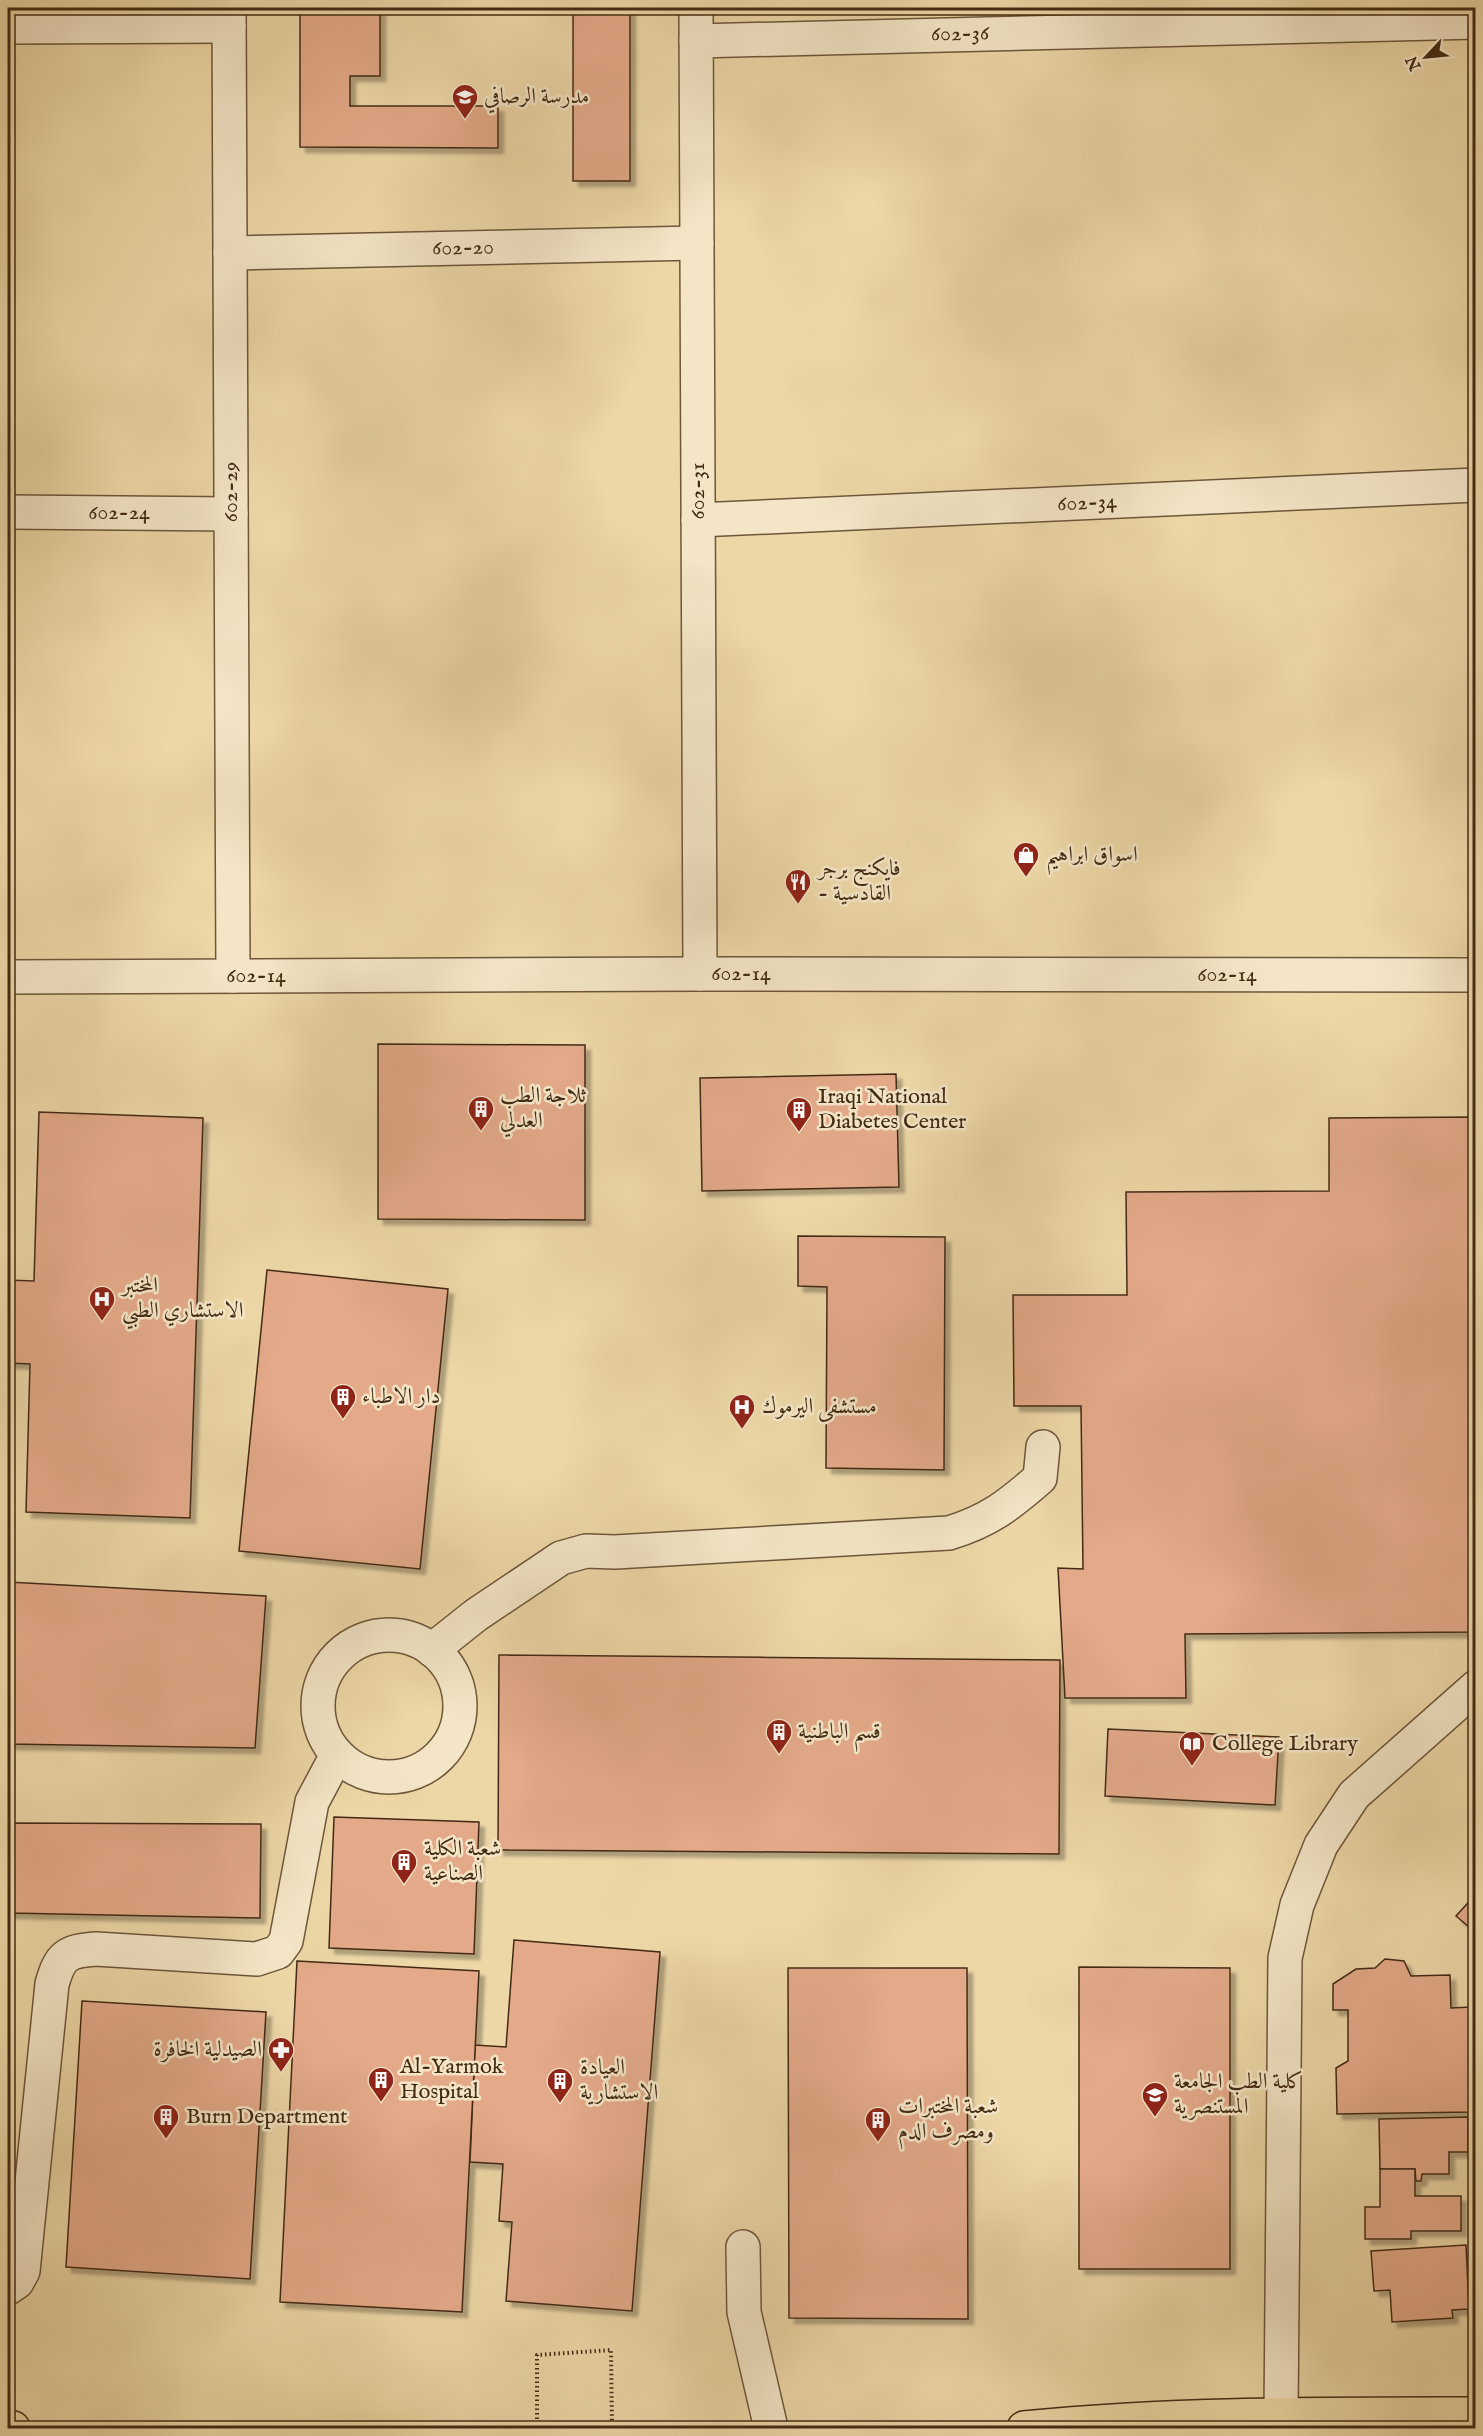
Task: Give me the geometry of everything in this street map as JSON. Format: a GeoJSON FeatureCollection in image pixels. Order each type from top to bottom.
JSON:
{"type":"FeatureCollection","features":[{"type":"Feature","properties":{"kind":"main road"},"geometry":{"type":"LineString","coordinates":[[1024,2428],[1130,2420],[1281,2414],[1476,2414]]}},
{"type":"Feature","properties":{"kind":"street","name":"602-31"},"geometry":{"type":"LineString","coordinates":[[696,8],[700,974]]}},
{"type":"Feature","properties":{"kind":"street"},"geometry":{"type":"LineString","coordinates":[[8,27],[229,17]]}},
{"type":"Feature","properties":{"kind":"street","name":"602-29"},"geometry":{"type":"LineString","coordinates":[[229,17],[233,976]]}},
{"type":"Feature","properties":{"kind":"street","name":"602-36"},"geometry":{"type":"LineString","coordinates":[[696,40],[1159,19],[1476,22]]}},
{"type":"Feature","properties":{"kind":"street","name":"602-20"},"geometry":{"type":"LineString","coordinates":[[230,253],[697,243]]}},
{"type":"Feature","properties":{"kind":"street","name":"602-34"},"geometry":{"type":"LineString","coordinates":[[698,520],[1476,485]]}},
{"type":"Feature","properties":{"kind":"street","name":"602-24"},"geometry":{"type":"LineString","coordinates":[[8,512],[231,514]]}},
{"type":"Feature","properties":{"kind":"street","name":"602-14"},"geometry":{"type":"LineString","coordinates":[[8,977],[700,974],[1476,975]]}},
{"type":"Feature","properties":{"kind":"street"},"geometry":{"type":"LineString","coordinates":[[432,1650],[476,1615],[561,1558],[586,1551],[615,1552],[949,1533],[976,1525],[1007,1506],[1040,1478],[1043,1447]]}},
{"type":"Feature","properties":{"kind":"street"},"geometry":{"type":"LineString","coordinates":[[392,1635],[413,1639],[432,1650],[447,1666],[457,1686],[460,1708],[455,1731],[445,1750],[427,1766],[405,1776],[380,1777],[356,1769],[337,1755],[322,1731],[318,1710],[320,1685],[331,1664],[349,1646],[369,1637],[392,1635]]}},
{"type":"Feature","properties":{"kind":"street"},"geometry":{"type":"LineString","coordinates":[[1281,2414],[1285,1958],[1297,1905],[1321,1845],[1354,1795],[1476,1687]]}},
{"type":"Feature","properties":{"kind":"street"},"geometry":{"type":"LineString","coordinates":[[8,2288],[17,2282],[23,2271],[52,1984],[57,1966],[64,1956],[77,1950],[87,1949],[257,1959],[278,1952],[286,1941],[312,1802],[337,1755]]}},
{"type":"Feature","properties":{"kind":"street"},"geometry":{"type":"LineString","coordinates":[[743,2247],[744,2312],[771,2428]]}},
{"type":"Feature","properties":{"kind":"path"},"geometry":{"type":"LineString","coordinates":[[537,2428],[537,2355],[611,2350],[612,2428]]}},
{"type":"Feature","properties":{"kind":"building"},"geometry":{"type":"Polygon","coordinates":[[[300,8],[380,8],[380,76],[350,76],[350,106],[498,106],[498,148],[300,147],[300,8]]]}},
{"type":"Feature","properties":{"kind":"building"},"geometry":{"type":"Polygon","coordinates":[[[573,8],[630,8],[630,181],[573,181],[573,8]]]}},
{"type":"Feature","properties":{"kind":"building","name":"ثلاجة الطب العدلي"},"geometry":{"type":"Polygon","coordinates":[[[378,1044],[585,1045],[585,1220],[378,1219],[378,1044]]]}},
{"type":"Feature","properties":{"kind":"building","name":"Iraqi National Diabetes Center"},"geometry":{"type":"Polygon","coordinates":[[[896,1074],[899,1187],[702,1191],[700,1078],[896,1074]]]}},
{"type":"Feature","properties":{"kind":"building","name":"المختبر الاستشاري الطبي"},"geometry":{"type":"Polygon","coordinates":[[[39,1112],[203,1118],[190,1518],[26,1512],[30,1364],[8,1363],[8,1280],[34,1281],[39,1112]]]}},
{"type":"Feature","properties":{"kind":"building"},"geometry":{"type":"Polygon","coordinates":[[[1476,1117],[1476,1632],[1185,1634],[1186,1698],[1065,1698],[1058,1568],[1083,1569],[1081,1406],[1014,1406],[1013,1295],[1127,1295],[1126,1192],[1329,1191],[1329,1118],[1476,1117]]]}},
{"type":"Feature","properties":{"kind":"building"},"geometry":{"type":"Polygon","coordinates":[[[798,1236],[945,1237],[944,1470],[826,1468],[827,1287],[798,1286],[798,1236]]]}},
{"type":"Feature","properties":{"kind":"building","name":"دار الاطباء"},"geometry":{"type":"Polygon","coordinates":[[[267,1270],[448,1289],[420,1569],[239,1551],[267,1270]]]}},
{"type":"Feature","properties":{"kind":"building"},"geometry":{"type":"Polygon","coordinates":[[[8,1582],[266,1596],[255,1748],[8,1744],[8,1582]]]}},
{"type":"Feature","properties":{"kind":"building","name":"قسم الباطنية"},"geometry":{"type":"Polygon","coordinates":[[[499,1655],[1060,1660],[1059,1854],[498,1850],[499,1655]]]}},
{"type":"Feature","properties":{"kind":"building","name":"College Library"},"geometry":{"type":"Polygon","coordinates":[[[1108,1729],[1279,1737],[1275,1805],[1105,1796],[1108,1729]]]}},
{"type":"Feature","properties":{"kind":"building","name":"شعبة الكلية الصناعية"},"geometry":{"type":"Polygon","coordinates":[[[334,1817],[479,1822],[474,1954],[329,1948],[334,1817]]]}},
{"type":"Feature","properties":{"kind":"building"},"geometry":{"type":"Polygon","coordinates":[[[8,1823],[261,1824],[260,1918],[8,1913],[8,1823]]]}},
{"type":"Feature","properties":{"kind":"building"},"geometry":{"type":"Polygon","coordinates":[[[1476,1894],[1476,1933],[1456,1916],[1476,1894]]]}},
{"type":"Feature","properties":{"kind":"building","name":"العيادة الاستشارية"},"geometry":{"type":"Polygon","coordinates":[[[514,1940],[660,1952],[632,2311],[506,2301],[512,2222],[499,2221],[503,2164],[470,2162],[475,2045],[506,2047],[514,1940]]]}},
{"type":"Feature","properties":{"kind":"building"},"geometry":{"type":"Polygon","coordinates":[[[1385,1959],[1404,1961],[1411,1976],[1450,1975],[1451,2008],[1471,2007],[1471,2112],[1337,2114],[1336,2068],[1348,2061],[1348,2010],[1333,2010],[1333,1984],[1356,1969],[1375,1968],[1385,1959]]]}},
{"type":"Feature","properties":{"kind":"building","name":"Al-Yarmok Hospital"},"geometry":{"type":"Polygon","coordinates":[[[297,1961],[479,1971],[462,2312],[280,2302],[297,1961]]]}},
{"type":"Feature","properties":{"kind":"building","name":"كلية الطب الجامعة المستنصرية"},"geometry":{"type":"Polygon","coordinates":[[[1079,1967],[1230,1968],[1230,2269],[1079,2269],[1079,1967]]]}},
{"type":"Feature","properties":{"kind":"building","name":"شعبة المختبرات ومصرف الدم"},"geometry":{"type":"Polygon","coordinates":[[[788,1968],[967,1968],[968,2319],[789,2318],[788,1968]]]}},
{"type":"Feature","properties":{"kind":"building","name":"Burn Department"},"geometry":{"type":"Polygon","coordinates":[[[82,2001],[266,2012],[250,2279],[66,2267],[82,2001]]]}},
{"type":"Feature","properties":{"kind":"building"},"geometry":{"type":"Polygon","coordinates":[[[1468,2117],[1468,2152],[1449,2152],[1449,2174],[1422,2174],[1421,2181],[1416,2181],[1415,2169],[1380,2169],[1379,2119],[1468,2117]]]}},
{"type":"Feature","properties":{"kind":"building"},"geometry":{"type":"Polygon","coordinates":[[[1380,2169],[1415,2169],[1415,2196],[1461,2196],[1461,2231],[1411,2231],[1411,2239],[1365,2239],[1365,2207],[1380,2207],[1380,2169]]]}},
{"type":"Feature","properties":{"kind":"building"},"geometry":{"type":"Polygon","coordinates":[[[1466,2245],[1469,2309],[1452,2310],[1453,2318],[1392,2322],[1390,2290],[1374,2291],[1371,2251],[1466,2245]]]}},
{"type":"Feature","properties":{"kind":"building"},"geometry":{"type":"Polygon","coordinates":[[[1476,2245],[1476,2310],[1471,2310],[1469,2246],[1476,2245]]]}},
{"type":"Feature","properties":{"kind":"place","name":"مدرسة الرصافي"},"geometry":{"type":"Point","coordinates":[465,120]}},
{"type":"Feature","properties":{"kind":"place","name":"اسواق ابراهيم"},"geometry":{"type":"Point","coordinates":[1026,878]}},
{"type":"Feature","properties":{"kind":"place","name":"فايكنج برجر - القادسية"},"geometry":{"type":"Point","coordinates":[798,905]}},
{"type":"Feature","properties":{"kind":"place","name":"ثلاجة الطب العدلي"},"geometry":{"type":"Point","coordinates":[481,1132]}},
{"type":"Feature","properties":{"kind":"place","name":"Iraqi National Diabetes Center"},"geometry":{"type":"Point","coordinates":[799,1133]}},
{"type":"Feature","properties":{"kind":"place","name":"المختبر الاستشاري الطبي"},"geometry":{"type":"Point","coordinates":[102,1322]}},
{"type":"Feature","properties":{"kind":"place","name":"دار الاطباء"},"geometry":{"type":"Point","coordinates":[343,1420]}},
{"type":"Feature","properties":{"kind":"place","name":"مستشفى اليرموك"},"geometry":{"type":"Point","coordinates":[742,1430]}},
{"type":"Feature","properties":{"kind":"place","name":"قسم الباطنية"},"geometry":{"type":"Point","coordinates":[779,1755]}},
{"type":"Feature","properties":{"kind":"place","name":"College Library"},"geometry":{"type":"Point","coordinates":[1192,1767]}},
{"type":"Feature","properties":{"kind":"place","name":"شعبة الكلية الصناعية"},"geometry":{"type":"Point","coordinates":[404,1885]}},
{"type":"Feature","properties":{"kind":"place","name":"الصيدلية الخافرة"},"geometry":{"type":"Point","coordinates":[281,2073]}},
{"type":"Feature","properties":{"kind":"place","name":"Al-Yarmok Hospital"},"geometry":{"type":"Point","coordinates":[381,2103]}},
{"type":"Feature","properties":{"kind":"place","name":"العيادة الاستشارية"},"geometry":{"type":"Point","coordinates":[560,2104]}},
{"type":"Feature","properties":{"kind":"place","name":"كلية الطب الجامعة المستنصرية"},"geometry":{"type":"Point","coordinates":[1155,2118]}},
{"type":"Feature","properties":{"kind":"place","name":"Burn Department"},"geometry":{"type":"Point","coordinates":[166,2140]}},
{"type":"Feature","properties":{"kind":"place","name":"شعبة المختبرات ومصرف الدم"},"geometry":{"type":"Point","coordinates":[878,2143]}}]}
